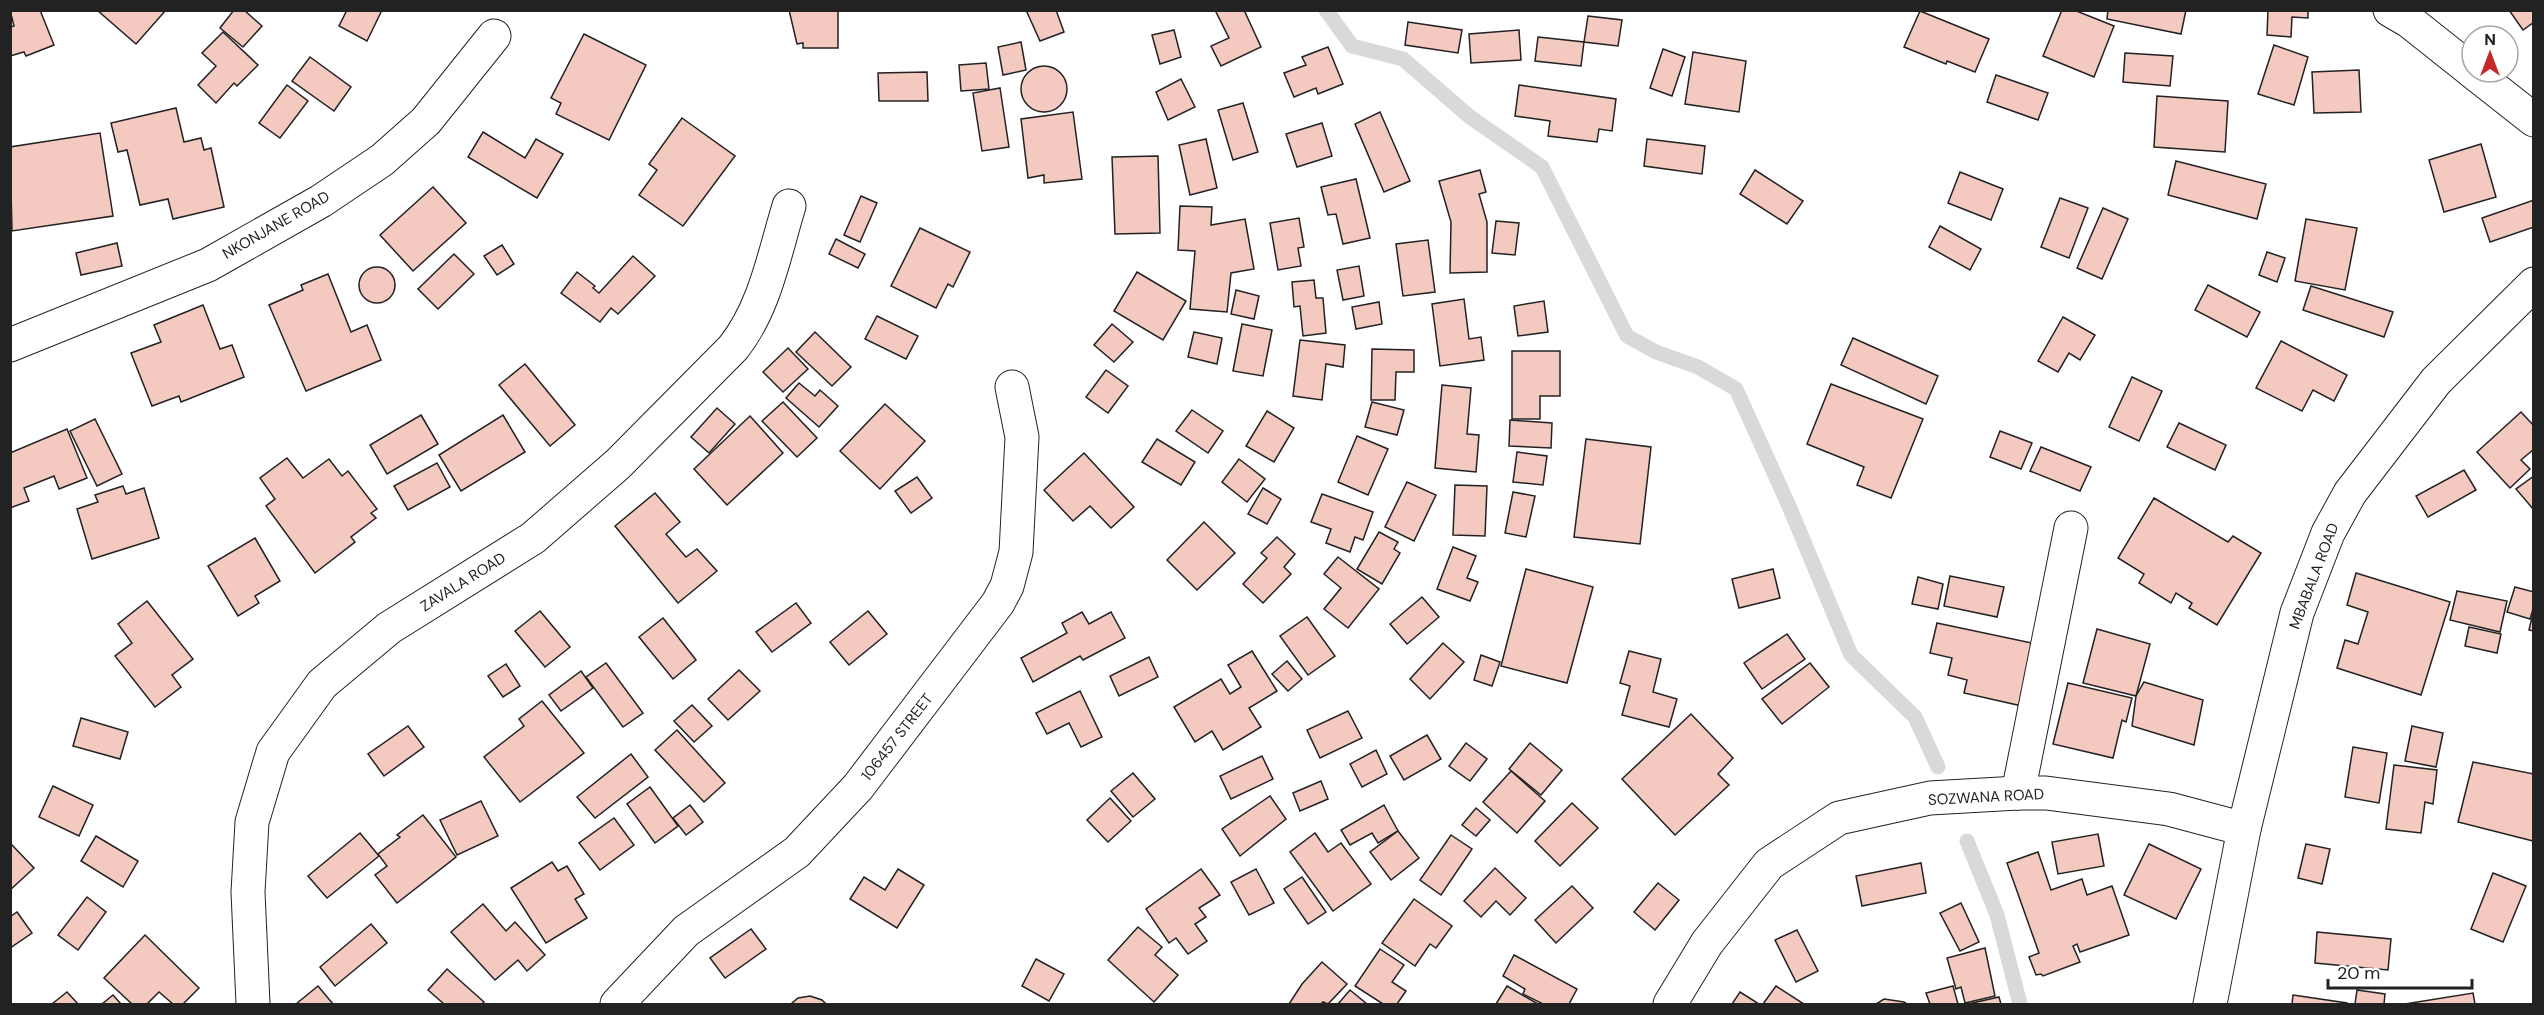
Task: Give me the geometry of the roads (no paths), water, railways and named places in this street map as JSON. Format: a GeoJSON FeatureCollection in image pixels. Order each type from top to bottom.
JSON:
{"type":"FeatureCollection","features":[{"type":"Feature","properties":{"kind":"street"},"geometry":{"type":"LineString","coordinates":[[2390,10],[2409,21],[2460,62]]}},
{"type":"Feature","properties":{"kind":"street","name":"NKONJANE ROAD"},"geometry":{"type":"LineString","coordinates":[[10,345],[208,265],[321,201],[382,159],[426,121],[494,36]]}},
{"type":"Feature","properties":{"kind":"street"},"geometry":{"type":"LineString","coordinates":[[2488,84],[2534,120]]}},
{"type":"Feature","properties":{"kind":"street","name":"ZAVALA ROAD"},"geometry":{"type":"LineString","coordinates":[[253,1005],[248,892],[252,822],[273,752],[322,684],[389,628],[533,538],[618,464],[733,348],[748,329],[760,301],[789,206]]}},
{"type":"Feature","properties":{"kind":"street","name":"MBABALA ROAD"},"geometry":{"type":"LineString","coordinates":[[2210,1005],[2244,829],[2297,613],[2328,533],[2350,493],[2436,381],[2534,284]]}},
{"type":"Feature","properties":{"kind":"street","name":"106457 STREET"},"geometry":{"type":"LineString","coordinates":[[617,1005],[686,931],[796,852],[858,787],[998,603],[1007,586],[1016,552],[1022,437],[1012,387]]}},
{"type":"Feature","properties":{"kind":"street"},"geometry":{"type":"LineString","coordinates":[[2018,793],[2071,528]]}},
{"type":"Feature","properties":{"kind":"street","name":"SOZWANA ROAD"},"geometry":{"type":"LineString","coordinates":[[1670,1005],[1707,943],[1768,864],[1839,818],[1930,798],[2018,793],[2046,794],[2169,809],[2244,829]]}},
{"type":"Feature","properties":{"kind":"waterway"},"geometry":{"type":"LineString","coordinates":[[1326,10],[1352,46],[1403,59],[1470,117],[1542,167],[1627,336],[1656,352],[1698,367],[1736,389],[1789,506],[1851,655],[1915,717],[1938,767]]}},
{"type":"Feature","properties":{"kind":"waterway"},"geometry":{"type":"LineString","coordinates":[[1967,841],[1997,915],[2020,1004]]}}]}
